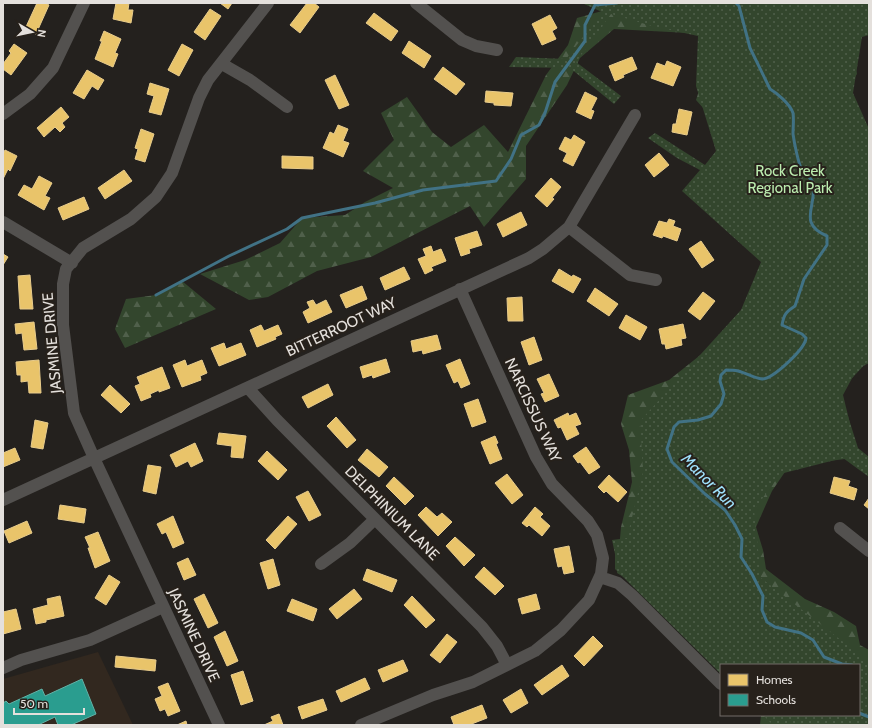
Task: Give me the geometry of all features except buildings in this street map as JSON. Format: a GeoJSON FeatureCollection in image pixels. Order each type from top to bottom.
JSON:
{"type":"FeatureCollection","features":[{"type":"Feature","properties":{"kind":"street"},"geometry":{"type":"LineString","coordinates":[[3,114],[30,94],[53,68],[84,3]]}},
{"type":"Feature","properties":{"kind":"street","name":"JASMINE DRIVE"},"geometry":{"type":"LineString","coordinates":[[219,725],[74,413],[63,325],[63,284],[66,269],[83,248],[131,219],[156,197],[172,173],[199,98],[208,80],[222,64],[268,3]]}},
{"type":"Feature","properties":{"kind":"street"},"geometry":{"type":"LineString","coordinates":[[416,3],[462,40],[476,46],[497,50]]}},
{"type":"Feature","properties":{"kind":"street"},"geometry":{"type":"LineString","coordinates":[[222,64],[250,80],[287,107]]}},
{"type":"Feature","properties":{"kind":"street","name":"BITTERROOT WAY"},"geometry":{"type":"LineString","coordinates":[[3,500],[529,258],[543,249],[569,227],[635,115]]}},
{"type":"Feature","properties":{"kind":"street"},"geometry":{"type":"LineString","coordinates":[[3,222],[72,263]]}},
{"type":"Feature","properties":{"kind":"street"},"geometry":{"type":"LineString","coordinates":[[569,227],[630,275],[656,280]]}},
{"type":"Feature","properties":{"kind":"street","name":"NARCISSUS WAY"},"geometry":{"type":"LineString","coordinates":[[361,725],[433,695],[473,682],[535,651],[561,630],[589,600],[601,574],[602,558],[597,535],[588,521],[552,484],[536,457],[460,289]]}},
{"type":"Feature","properties":{"kind":"street","name":"DELPHINIUM LANE"},"geometry":{"type":"LineString","coordinates":[[248,388],[277,420],[482,627],[497,646],[507,666]]}},
{"type":"Feature","properties":{"kind":"street"},"geometry":{"type":"LineString","coordinates":[[321,564],[350,543],[375,519]]}},
{"type":"Feature","properties":{"kind":"street"},"geometry":{"type":"LineString","coordinates":[[840,528],[869,551]]}},
{"type":"Feature","properties":{"kind":"street"},"geometry":{"type":"LineString","coordinates":[[600,577],[618,583],[632,595],[720,683]]}},
{"type":"Feature","properties":{"kind":"street"},"geometry":{"type":"LineString","coordinates":[[3,668],[21,660],[90,640],[163,607]]}},
{"type":"Feature","properties":{"kind":"shaded area"},"geometry":{"type":"Polygon","coordinates":[[[98,652],[133,725],[3,725],[3,679],[98,652]]]}},
{"type":"Feature","properties":{"kind":"green space","name":"Rock Creek Regional Park"},"geometry":{"type":"Polygon","coordinates":[[[582,3],[869,3],[852,53],[857,74],[843,94],[869,138],[869,363],[857,369],[843,395],[856,448],[845,459],[789,466],[772,491],[756,527],[763,550],[766,569],[805,599],[834,612],[856,626],[860,645],[869,650],[869,725],[760,725],[761,716],[860,716],[860,664],[720,664],[637,585],[617,573],[621,527],[632,482],[629,450],[621,424],[628,395],[669,380],[708,349],[784,260],[754,165],[696,100],[705,72],[707,34],[614,29],[580,58],[567,85],[526,146],[526,179],[484,227],[470,206],[371,257],[317,271],[268,297],[249,300],[200,274],[245,260],[280,243],[302,218],[345,215],[365,202],[393,188],[363,171],[394,140],[381,113],[407,97],[432,132],[451,147],[484,125],[508,152],[546,75],[568,45],[577,18],[602,11],[582,3]]]}},
{"type":"Feature","properties":{"kind":"green space","name":"Rock Creek Regional Park"},"geometry":{"type":"Polygon","coordinates":[[[582,3],[869,3],[869,35],[862,37],[853,93],[869,129],[869,360],[840,391],[858,448],[869,457],[869,477],[843,458],[780,474],[754,510],[761,578],[869,662],[869,725],[773,725],[764,716],[860,716],[860,664],[720,664],[720,673],[615,569],[615,554],[612,540],[627,538],[643,472],[640,421],[741,310],[761,262],[682,191],[700,170],[677,158],[648,138],[655,133],[705,165],[716,151],[696,86],[698,36],[652,26],[611,14],[576,62],[621,96],[614,104],[570,68],[509,67],[516,57],[566,59],[602,12],[582,3]]]}},
{"type":"Feature","properties":{"kind":"green space"},"geometry":{"type":"Polygon","coordinates":[[[182,281],[216,309],[125,348],[115,329],[126,299],[156,295],[182,281]]]}},
{"type":"Feature","properties":{"kind":"waterway"},"geometry":{"type":"LineString","coordinates":[[156,295],[229,256],[287,229],[302,218],[375,203],[423,190],[496,181],[511,159],[521,135],[539,125],[545,113],[555,82],[585,41],[585,25],[595,5],[617,3]]}},
{"type":"Feature","properties":{"kind":"waterway","name":"Manor Run"},"geometry":{"type":"LineString","coordinates":[[736,3],[739,6],[750,48],[770,89],[780,96],[793,113],[793,134],[796,152],[802,170],[813,184],[814,192],[810,220],[818,231],[827,236],[827,245],[804,279],[795,306],[789,310],[783,321],[782,325],[802,334],[806,338],[795,356],[767,378],[762,379],[738,371],[726,370],[721,375],[720,381],[724,394],[721,404],[711,416],[698,420],[679,422],[674,427],[667,449],[672,462],[705,494],[725,510],[735,525],[742,539],[741,557],[752,574],[763,596],[762,610],[767,622],[775,627],[801,633],[813,640],[824,657],[842,664]]}},
{"type":"Feature","properties":{"kind":"waterway","name":"Manor Run"},"geometry":{"type":"LineString","coordinates":[[860,713],[869,717]]}}]}
